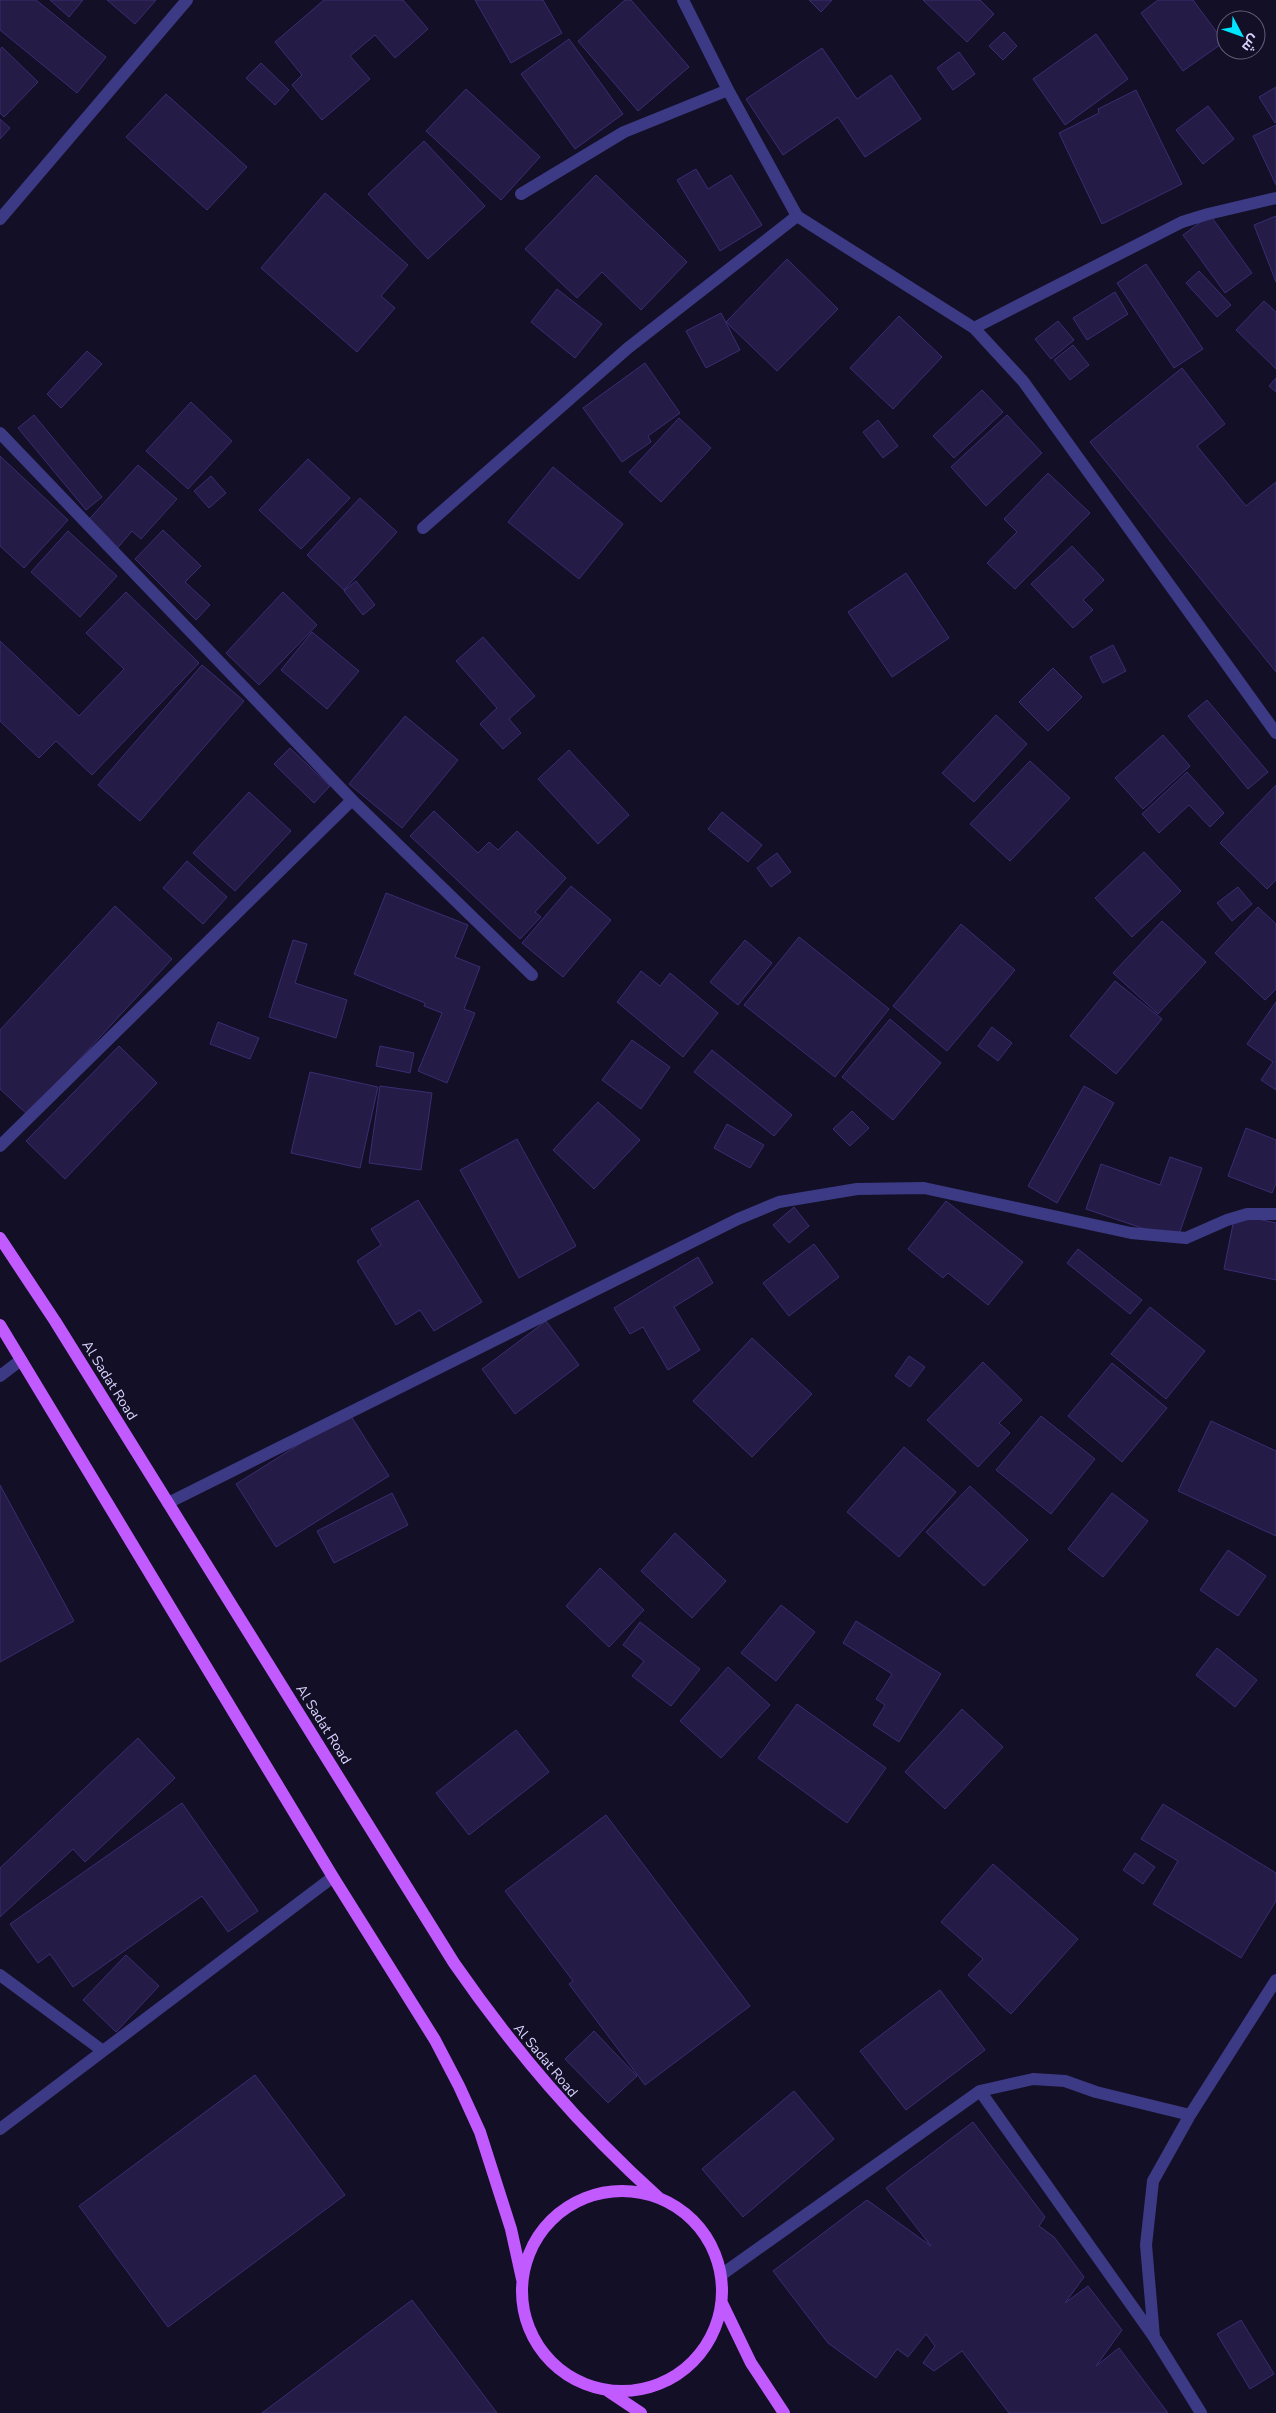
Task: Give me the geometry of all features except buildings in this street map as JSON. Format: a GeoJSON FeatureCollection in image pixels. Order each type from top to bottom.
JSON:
{"type":"FeatureCollection","features":[{"type":"Feature","properties":{"kind":"main road","name":"Al Sadat Road"},"geometry":{"type":"LineString","coordinates":[[0,1238],[55,1320],[454,1963],[484,2006],[532,2067],[583,2126],[659,2198]]}},
{"type":"Feature","properties":{"kind":"main road"},"geometry":{"type":"LineString","coordinates":[[0,1325],[333,1877],[431,2033],[459,2086],[480,2132],[497,2180],[512,2229],[522,2279],[522,2305],[529,2330],[542,2353],[560,2372],[582,2384],[608,2391],[634,2391],[661,2384],[684,2371],[707,2344],[715,2328],[722,2302],[722,2276],[714,2250],[701,2228],[682,2210],[659,2198],[634,2191],[608,2192],[582,2198],[560,2212],[542,2231],[529,2254],[522,2279]]}},
{"type":"Feature","properties":{"kind":"main road"},"geometry":{"type":"LineString","coordinates":[[722,2302],[751,2363],[784,2413]]}},
{"type":"Feature","properties":{"kind":"main road"},"geometry":{"type":"LineString","coordinates":[[608,2391],[641,2413]]}},
{"type":"Feature","properties":{"kind":"street"},"geometry":{"type":"LineString","coordinates":[[0,219],[187,0]]}},
{"type":"Feature","properties":{"kind":"street"},"geometry":{"type":"LineString","coordinates":[[683,0],[728,90],[797,216],[974,328],[1022,381],[1276,732]]}},
{"type":"Feature","properties":{"kind":"street"},"geometry":{"type":"LineString","coordinates":[[521,194],[624,132],[728,90]]}},
{"type":"Feature","properties":{"kind":"street"},"geometry":{"type":"LineString","coordinates":[[974,328],[1182,222],[1276,198]]}},
{"type":"Feature","properties":{"kind":"street"},"geometry":{"type":"LineString","coordinates":[[424,528],[628,348],[797,216]]}},
{"type":"Feature","properties":{"kind":"street"},"geometry":{"type":"LineString","coordinates":[[0,433],[352,800],[532,975]]}},
{"type":"Feature","properties":{"kind":"street"},"geometry":{"type":"LineString","coordinates":[[0,1146],[352,800]]}},
{"type":"Feature","properties":{"kind":"street"},"geometry":{"type":"LineString","coordinates":[[168,1503],[738,1219],[779,1202],[857,1189],[924,1188],[1130,1234],[1186,1238],[1227,1220],[1247,1214],[1276,1214]]}},
{"type":"Feature","properties":{"kind":"street"},"geometry":{"type":"LineString","coordinates":[[0,1376],[21,1360]]}},
{"type":"Feature","properties":{"kind":"street"},"geometry":{"type":"LineString","coordinates":[[0,2129],[333,1877]]}},
{"type":"Feature","properties":{"kind":"street"},"geometry":{"type":"LineString","coordinates":[[0,1975],[103,2051]]}},
{"type":"Feature","properties":{"kind":"street"},"geometry":{"type":"LineString","coordinates":[[1154,2337],[1146,2245],[1153,2181],[1190,2115],[1276,1980]]}},
{"type":"Feature","properties":{"kind":"street"},"geometry":{"type":"LineString","coordinates":[[722,2276],[980,2091],[1034,2079],[1066,2081],[1096,2092],[1190,2115]]}},
{"type":"Feature","properties":{"kind":"street"},"geometry":{"type":"LineString","coordinates":[[980,2091],[1154,2337],[1201,2413]]}}]}
